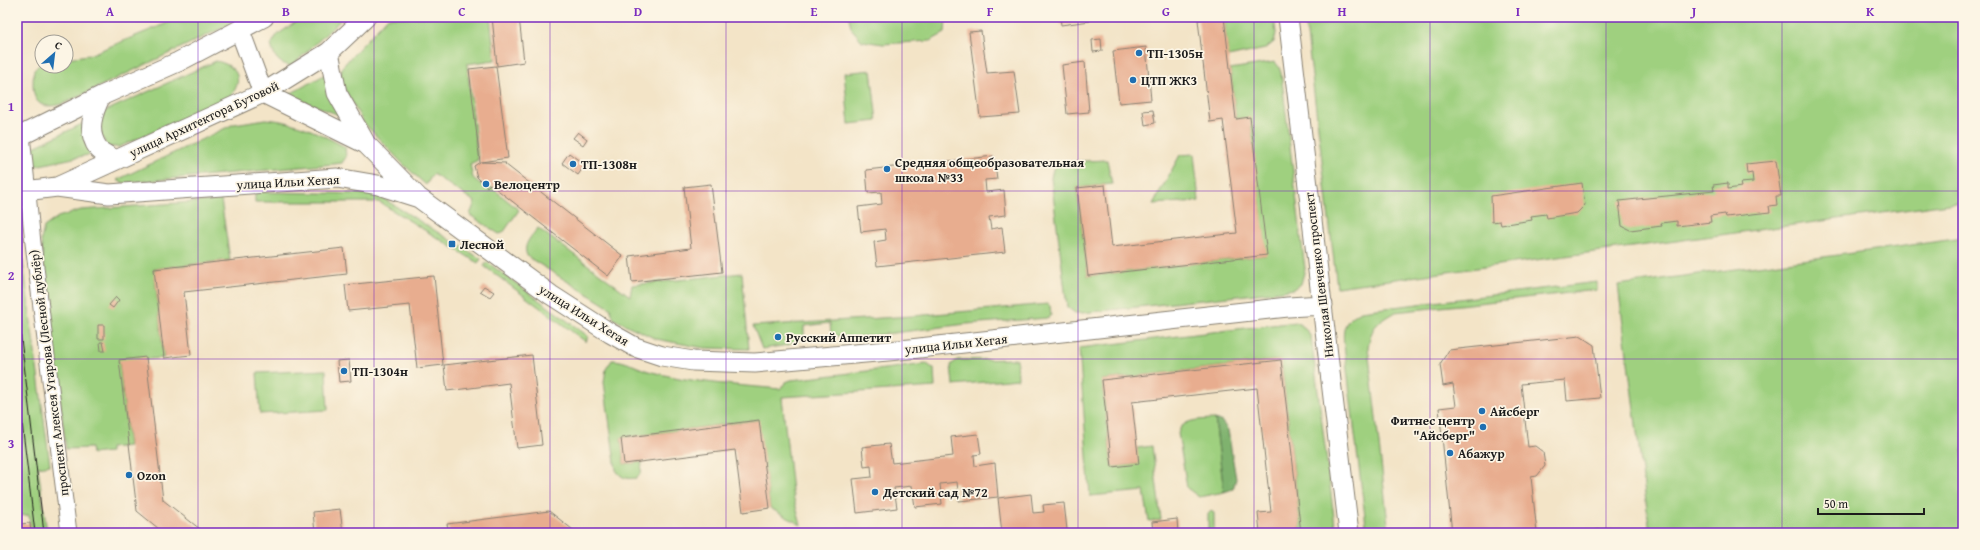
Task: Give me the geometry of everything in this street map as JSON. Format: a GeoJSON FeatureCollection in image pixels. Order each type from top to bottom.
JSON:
{"type":"FeatureCollection","features":[{"type":"Feature","properties":{"kind":"main road"},"geometry":{"type":"LineString","coordinates":[[20,136],[101,96],[178,62],[240,31],[264,17]]}},
{"type":"Feature","properties":{"kind":"main road","name":"улица Архитектора Бутовой"},"geometry":{"type":"LineString","coordinates":[[57,187],[263,93],[329,52],[366,17]]}},
{"type":"Feature","properties":{"kind":"main road","name":"Николая Шевченко проспект"},"geometry":{"type":"LineString","coordinates":[[1288,17],[1349,533]]}},
{"type":"Feature","properties":{"kind":"main road"},"geometry":{"type":"LineString","coordinates":[[240,31],[263,93],[366,144]]}},
{"type":"Feature","properties":{"kind":"main road"},"geometry":{"type":"LineString","coordinates":[[329,52],[338,93],[366,144],[419,198]]}},
{"type":"Feature","properties":{"kind":"main road","name":"улица Архитектора Бутовой"},"geometry":{"type":"LineString","coordinates":[[101,96],[94,111],[91,131],[98,148],[116,160]]}},
{"type":"Feature","properties":{"kind":"main road","name":"улица Ильи Хегая"},"geometry":{"type":"LineString","coordinates":[[22,191],[57,187],[109,194],[337,178],[378,185],[419,198],[551,295],[610,333],[636,347],[662,356],[693,361],[755,363],[924,348],[1280,308],[1322,305]]}},
{"type":"Feature","properties":{"kind":"street","name":"проспект Алексея Угарова (Лесной дублёр)"},"geometry":{"type":"LineString","coordinates":[[20,136],[22,191],[69,533]]}},
{"type":"Feature","properties":{"kind":"green space"},"geometry":{"type":"Polygon","coordinates":[[[182,17],[239,17],[241,19],[65,103],[55,106],[47,106],[41,104],[37,100],[34,95],[33,88],[34,70],[34,74],[74,74],[74,57],[89,55],[182,17]]]}},
{"type":"Feature","properties":{"kind":"green space"},"geometry":{"type":"Polygon","coordinates":[[[303,17],[344,17],[297,61],[290,66],[286,65],[277,59],[271,45],[277,35],[303,17]]]}},
{"type":"Feature","properties":{"kind":"green space"},"geometry":{"type":"Polygon","coordinates":[[[388,17],[490,17],[495,60],[467,64],[478,160],[470,164],[473,178],[487,189],[491,187],[519,210],[503,233],[499,234],[470,215],[475,202],[433,174],[426,185],[404,165],[363,122],[340,81],[342,67],[388,17]]]}},
{"type":"Feature","properties":{"kind":"green space"},"geometry":{"type":"Polygon","coordinates":[[[849,17],[946,17],[945,33],[930,41],[883,44],[862,41],[851,28],[849,17]]]}},
{"type":"Feature","properties":{"kind":"green space"},"geometry":{"type":"Polygon","coordinates":[[[1224,17],[1274,17],[1276,33],[1274,42],[1265,49],[1228,57],[1224,17]]]}},
{"type":"Feature","properties":{"kind":"green space"},"geometry":{"type":"Polygon","coordinates":[[[1305,17],[1963,17],[1963,202],[1337,287],[1305,17]]]}},
{"type":"Feature","properties":{"kind":"green space"},"geometry":{"type":"Polygon","coordinates":[[[216,61],[224,63],[230,67],[235,71],[237,76],[238,81],[236,87],[228,99],[119,147],[107,147],[96,124],[103,112],[216,61]]]}},
{"type":"Feature","properties":{"kind":"green space"},"geometry":{"type":"Polygon","coordinates":[[[1275,62],[1281,73],[1305,269],[1301,284],[1293,289],[1283,291],[1082,313],[1075,313],[1067,307],[1051,178],[1053,169],[1062,162],[1107,160],[1112,184],[1077,188],[1088,276],[1266,255],[1250,118],[1236,119],[1230,69],[1275,62]]]}},
{"type":"Feature","properties":{"kind":"green space"},"geometry":{"type":"Polygon","coordinates":[[[871,70],[877,121],[849,124],[844,73],[871,70]]]}},
{"type":"Feature","properties":{"kind":"green space"},"geometry":{"type":"Polygon","coordinates":[[[326,74],[339,115],[288,95],[326,74]]]}},
{"type":"Feature","properties":{"kind":"green space"},"geometry":{"type":"Polygon","coordinates":[[[266,119],[298,125],[316,132],[345,147],[346,157],[342,163],[334,164],[123,183],[117,180],[234,124],[266,119]]]}},
{"type":"Feature","properties":{"kind":"green space"},"geometry":{"type":"Polygon","coordinates":[[[84,123],[93,154],[35,166],[32,164],[31,150],[34,147],[84,123]]]}},
{"type":"Feature","properties":{"kind":"green space"},"geometry":{"type":"Polygon","coordinates":[[[1194,154],[1199,201],[1153,204],[1180,155],[1194,154]]]}},
{"type":"Feature","properties":{"kind":"green space"},"geometry":{"type":"Polygon","coordinates":[[[255,192],[376,194],[481,259],[478,263],[379,202],[255,202],[255,192]]]}},
{"type":"Feature","properties":{"kind":"green space"},"geometry":{"type":"Polygon","coordinates":[[[221,200],[230,260],[154,269],[164,358],[119,361],[129,446],[110,448],[110,452],[92,454],[91,448],[66,449],[41,240],[44,227],[58,217],[81,210],[221,200]]]}},
{"type":"Feature","properties":{"kind":"green space"},"geometry":{"type":"Polygon","coordinates":[[[17,217],[50,465],[38,467],[47,533],[31,533],[29,515],[17,516],[17,217]]]}},
{"type":"Feature","properties":{"kind":"green space"},"geometry":{"type":"Polygon","coordinates":[[[538,228],[630,296],[632,285],[742,273],[749,349],[704,348],[656,339],[614,319],[610,308],[528,257],[526,253],[526,245],[538,228]]]}},
{"type":"Feature","properties":{"kind":"green space"},"geometry":{"type":"Polygon","coordinates":[[[1963,238],[1963,533],[1650,533],[1618,285],[1963,238]]]}},
{"type":"Feature","properties":{"kind":"green space"},"geometry":{"type":"Polygon","coordinates":[[[487,262],[588,336],[586,342],[484,266],[487,262]]]}},
{"type":"Feature","properties":{"kind":"green space"},"geometry":{"type":"Polygon","coordinates":[[[1597,282],[1597,290],[1395,312],[1379,322],[1371,334],[1368,347],[1389,533],[1367,533],[1344,345],[1344,329],[1348,321],[1361,311],[1597,282]]]}},
{"type":"Feature","properties":{"kind":"green space"},"geometry":{"type":"Polygon","coordinates":[[[1048,304],[1050,306],[1051,314],[1048,318],[966,324],[853,338],[831,335],[830,323],[804,326],[804,338],[788,345],[762,349],[753,326],[913,316],[1048,304]]]}},
{"type":"Feature","properties":{"kind":"green space"},"geometry":{"type":"Polygon","coordinates":[[[1296,322],[1305,328],[1311,337],[1336,533],[1301,533],[1281,360],[1102,380],[1112,467],[1138,464],[1137,448],[1152,446],[1161,520],[1149,521],[1144,491],[1090,496],[1079,348],[1296,322]]]}},
{"type":"Feature","properties":{"kind":"green space"},"geometry":{"type":"Polygon","coordinates":[[[1017,359],[1018,379],[953,385],[951,365],[957,360],[1017,359]]]}},
{"type":"Feature","properties":{"kind":"green space"},"geometry":{"type":"Polygon","coordinates":[[[612,360],[622,361],[647,371],[683,379],[780,389],[786,382],[791,380],[927,364],[934,369],[935,387],[782,397],[792,492],[801,525],[770,508],[758,420],[621,438],[624,464],[642,462],[641,473],[637,478],[628,478],[620,475],[616,470],[604,382],[606,369],[612,360]]]}},
{"type":"Feature","properties":{"kind":"green space"},"geometry":{"type":"Polygon","coordinates":[[[326,370],[328,410],[260,414],[257,373],[326,370]]]}},
{"type":"Feature","properties":{"kind":"green space"},"geometry":{"type":"Polygon","coordinates":[[[1215,419],[1224,492],[1199,497],[1187,488],[1178,433],[1180,428],[1188,422],[1215,419]]]}},
{"type":"Feature","properties":{"kind":"green space"},"geometry":{"type":"Polygon","coordinates":[[[1215,419],[1222,422],[1228,430],[1236,479],[1233,489],[1224,492],[1215,419]]]}},
{"type":"Feature","properties":{"kind":"green space"},"geometry":{"type":"Polygon","coordinates":[[[1211,511],[1214,513],[1214,533],[1208,533],[1208,514],[1211,511]]]}},
{"type":"Feature","properties":{"kind":"building"},"geometry":{"type":"Polygon","coordinates":[[[492,17],[519,17],[524,62],[497,66],[492,17]]]}},
{"type":"Feature","properties":{"kind":"building"},"geometry":{"type":"Polygon","coordinates":[[[1060,17],[1090,17],[1090,21],[1061,25],[1060,17]]]}},
{"type":"Feature","properties":{"kind":"building"},"geometry":{"type":"Polygon","coordinates":[[[1213,17],[1224,17],[1236,119],[1250,117],[1267,255],[1088,276],[1077,188],[1105,185],[1112,247],[1237,233],[1223,120],[1210,122],[1198,20],[1213,17]]]}},
{"type":"Feature","properties":{"kind":"building"},"geometry":{"type":"Polygon","coordinates":[[[981,31],[987,73],[1014,71],[1020,114],[980,117],[969,32],[981,31]]]}},
{"type":"Feature","properties":{"kind":"building"},"geometry":{"type":"Polygon","coordinates":[[[1101,39],[1102,51],[1093,52],[1092,40],[1101,39]]]}},
{"type":"Feature","properties":{"kind":"building","name":"ЦТП ЖК3"},"geometry":{"type":"Polygon","coordinates":[[[1146,47],[1151,100],[1119,103],[1113,51],[1146,47]]]}},
{"type":"Feature","properties":{"kind":"building"},"geometry":{"type":"Polygon","coordinates":[[[1085,62],[1089,112],[1067,114],[1062,65],[1085,62]]]}},
{"type":"Feature","properties":{"kind":"building"},"geometry":{"type":"Polygon","coordinates":[[[496,66],[508,158],[481,162],[506,163],[505,164],[623,256],[608,276],[490,184],[487,187],[477,177],[474,166],[480,162],[469,69],[496,66]]]}},
{"type":"Feature","properties":{"kind":"building"},"geometry":{"type":"Polygon","coordinates":[[[1153,110],[1155,123],[1145,125],[1143,111],[1153,110]]]}},
{"type":"Feature","properties":{"kind":"building"},"geometry":{"type":"Polygon","coordinates":[[[578,132],[587,139],[583,145],[573,138],[578,132]]]}},
{"type":"Feature","properties":{"kind":"building","name":"ТП-1308н"},"geometry":{"type":"Polygon","coordinates":[[[569,153],[585,165],[578,175],[562,163],[569,153]]]}},
{"type":"Feature","properties":{"kind":"building"},"geometry":{"type":"Polygon","coordinates":[[[994,156],[997,179],[985,180],[986,192],[1004,190],[1006,215],[989,217],[991,229],[1002,227],[1005,252],[877,266],[874,242],[886,240],[885,229],[861,232],[858,207],[882,204],[881,192],[868,193],[866,170],[994,156]]]}},
{"type":"Feature","properties":{"kind":"building"},"geometry":{"type":"Polygon","coordinates":[[[1776,161],[1781,196],[1776,196],[1777,205],[1769,206],[1770,212],[1726,217],[1725,214],[1710,216],[1711,222],[1677,226],[1677,221],[1661,223],[1662,226],[1630,230],[1622,226],[1619,201],[1714,191],[1713,185],[1728,183],[1728,189],[1741,187],[1740,183],[1753,182],[1752,173],[1747,174],[1746,164],[1776,161]]]}},
{"type":"Feature","properties":{"kind":"building"},"geometry":{"type":"Polygon","coordinates":[[[1582,183],[1585,205],[1577,213],[1547,218],[1546,214],[1531,216],[1532,220],[1501,225],[1500,221],[1492,222],[1491,196],[1582,183]]]}},
{"type":"Feature","properties":{"kind":"building"},"geometry":{"type":"Polygon","coordinates":[[[711,184],[722,272],[632,282],[629,256],[691,248],[684,187],[711,184]]]}},
{"type":"Feature","properties":{"kind":"building"},"geometry":{"type":"Polygon","coordinates":[[[344,248],[347,274],[184,292],[191,355],[164,358],[154,269],[344,248]]]}},
{"type":"Feature","properties":{"kind":"building"},"geometry":{"type":"Polygon","coordinates":[[[434,276],[443,365],[417,368],[410,305],[348,311],[345,285],[434,276]]]}},
{"type":"Feature","properties":{"kind":"building"},"geometry":{"type":"Polygon","coordinates":[[[484,286],[494,292],[490,297],[480,291],[484,286]]]}},
{"type":"Feature","properties":{"kind":"building"},"geometry":{"type":"Polygon","coordinates":[[[116,297],[119,300],[113,308],[109,305],[116,297]]]}},
{"type":"Feature","properties":{"kind":"building"},"geometry":{"type":"Polygon","coordinates":[[[98,325],[104,325],[104,339],[98,339],[98,325]]]}},
{"type":"Feature","properties":{"kind":"building","name":"Фитнес центр \"Айсберг\""},"geometry":{"type":"Polygon","coordinates":[[[1580,336],[1594,345],[1600,398],[1567,401],[1565,380],[1521,384],[1528,447],[1535,446],[1543,452],[1545,466],[1537,476],[1531,477],[1537,533],[1452,533],[1439,408],[1456,406],[1453,384],[1443,386],[1440,364],[1449,350],[1580,336]]]}},
{"type":"Feature","properties":{"kind":"building"},"geometry":{"type":"Polygon","coordinates":[[[100,342],[103,342],[105,351],[101,351],[100,342]]]}},
{"type":"Feature","properties":{"kind":"building"},"geometry":{"type":"Polygon","coordinates":[[[532,355],[542,445],[517,448],[509,383],[447,391],[444,365],[532,355]]]}},
{"type":"Feature","properties":{"kind":"building"},"geometry":{"type":"Polygon","coordinates":[[[146,357],[163,500],[205,533],[164,533],[137,511],[119,360],[146,357]]]}},
{"type":"Feature","properties":{"kind":"building","name":"ТП-1304н"},"geometry":{"type":"Polygon","coordinates":[[[349,360],[351,381],[339,382],[337,361],[349,360]]]}},
{"type":"Feature","properties":{"kind":"building"},"geometry":{"type":"Polygon","coordinates":[[[1281,360],[1301,533],[1260,533],[1258,513],[1271,512],[1257,388],[1132,402],[1139,464],[1112,467],[1102,380],[1281,360]]]}},
{"type":"Feature","properties":{"kind":"building"},"geometry":{"type":"Polygon","coordinates":[[[759,420],[770,508],[743,512],[735,450],[624,464],[621,438],[759,420]]]}},
{"type":"Feature","properties":{"kind":"building"},"geometry":{"type":"Polygon","coordinates":[[[978,434],[981,454],[974,455],[975,466],[995,463],[998,497],[959,501],[957,482],[940,484],[942,504],[915,507],[912,486],[894,488],[897,508],[857,513],[853,479],[872,477],[871,466],[864,467],[862,447],[889,444],[892,463],[953,456],[951,437],[978,434]]]}},
{"type":"Feature","properties":{"kind":"building"},"geometry":{"type":"Polygon","coordinates":[[[1031,494],[1033,513],[1044,512],[1043,505],[1064,503],[1067,530],[1049,533],[1002,533],[998,498],[1031,494]]]}},
{"type":"Feature","properties":{"kind":"building"},"geometry":{"type":"Polygon","coordinates":[[[340,509],[343,533],[315,533],[313,512],[340,509]]]}},
{"type":"Feature","properties":{"kind":"building"},"geometry":{"type":"Polygon","coordinates":[[[549,511],[577,533],[449,533],[447,524],[549,511]]]}},
{"type":"Feature","properties":{"kind":"building"},"geometry":{"type":"Polygon","coordinates":[[[1177,519],[1178,533],[1153,533],[1152,522],[1177,519]]]}},
{"type":"Feature","properties":{"kind":"building"},"geometry":{"type":"Polygon","coordinates":[[[30,523],[31,533],[21,533],[20,524],[30,523]]]}},
{"type":"Feature","properties":{"kind":"building"},"geometry":{"type":"Polygon","coordinates":[[[1625,528],[1625,533],[1596,533],[1596,530],[1625,528]]]}},
{"type":"Feature","properties":{"kind":"tram line"},"geometry":{"type":"LineString","coordinates":[[17,305],[44,533]]}},
{"type":"Feature","properties":{"kind":"tram line"},"geometry":{"type":"LineString","coordinates":[[17,380],[35,533]]}},
{"type":"Feature","properties":{"kind":"place","name":"ТП-1305н"},"geometry":{"type":"Point","coordinates":[1139,53]}},
{"type":"Feature","properties":{"kind":"place","name":"ЦТП ЖК3"},"geometry":{"type":"Point","coordinates":[1133,80]}},
{"type":"Feature","properties":{"kind":"place","name":"ТП-1308н"},"geometry":{"type":"Point","coordinates":[573,164]}},
{"type":"Feature","properties":{"kind":"place","name":"Средняя общеобразовательная школа №33"},"geometry":{"type":"Point","coordinates":[887,169]}},
{"type":"Feature","properties":{"kind":"place","name":"Велоцентр"},"geometry":{"type":"Point","coordinates":[486,184]}},
{"type":"Feature","properties":{"kind":"place","name":"Лесной"},"geometry":{"type":"Point","coordinates":[452,244]}},
{"type":"Feature","properties":{"kind":"place","name":"Русский Аппетит"},"geometry":{"type":"Point","coordinates":[778,337]}},
{"type":"Feature","properties":{"kind":"place","name":"ТП-1304н"},"geometry":{"type":"Point","coordinates":[344,371]}},
{"type":"Feature","properties":{"kind":"place","name":"Айсберг"},"geometry":{"type":"Point","coordinates":[1482,411]}},
{"type":"Feature","properties":{"kind":"place","name":"Фитнес центр \"Айсберг\""},"geometry":{"type":"Point","coordinates":[1483,427]}},
{"type":"Feature","properties":{"kind":"place","name":"Абажур"},"geometry":{"type":"Point","coordinates":[1450,453]}},
{"type":"Feature","properties":{"kind":"place","name":"Ozon"},"geometry":{"type":"Point","coordinates":[129,475]}},
{"type":"Feature","properties":{"kind":"place","name":"Детский сад №72"},"geometry":{"type":"Point","coordinates":[875,492]}}]}
